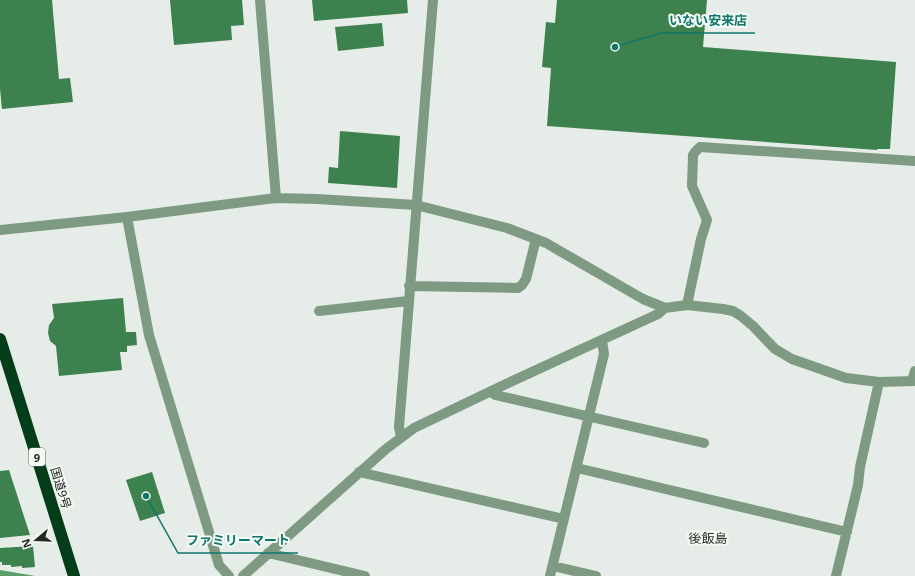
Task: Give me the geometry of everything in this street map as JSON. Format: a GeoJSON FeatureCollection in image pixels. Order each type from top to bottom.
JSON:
{"type":"FeatureCollection","features":[{"type":"Feature","properties":{"kind":"highway","name":"国道9号"},"geometry":{"type":"LineString","coordinates":[[0,339],[74,576]]}},
{"type":"Feature","properties":{"kind":"street"},"geometry":{"type":"LineString","coordinates":[[260,0],[276,198]]}},
{"type":"Feature","properties":{"kind":"street"},"geometry":{"type":"LineString","coordinates":[[401,437],[399,427],[409,286],[432,0]]}},
{"type":"Feature","properties":{"kind":"street"},"geometry":{"type":"LineString","coordinates":[[687,305],[700,239],[707,220],[692,186],[693,155],[700,147],[915,161]]}},
{"type":"Feature","properties":{"kind":"street"},"geometry":{"type":"LineString","coordinates":[[0,230],[127,217],[276,198],[416,205],[507,228],[546,243],[643,299],[665,308],[687,305],[733,311],[753,326],[775,349],[792,359],[846,378],[880,382],[914,381],[915,370]]}},
{"type":"Feature","properties":{"kind":"street"},"geometry":{"type":"LineString","coordinates":[[127,217],[150,335],[220,565],[229,576]]}},
{"type":"Feature","properties":{"kind":"street"},"geometry":{"type":"LineString","coordinates":[[409,286],[518,288],[526,279],[536,239]]}},
{"type":"Feature","properties":{"kind":"street"},"geometry":{"type":"LineString","coordinates":[[319,311],[408,301]]}},
{"type":"Feature","properties":{"kind":"street"},"geometry":{"type":"LineString","coordinates":[[243,576],[401,437],[428,421],[658,314],[665,308]]}},
{"type":"Feature","properties":{"kind":"street"},"geometry":{"type":"LineString","coordinates":[[550,576],[604,354],[602,340]]}},
{"type":"Feature","properties":{"kind":"street"},"geometry":{"type":"LineString","coordinates":[[836,576],[880,382]]}},
{"type":"Feature","properties":{"kind":"street"},"geometry":{"type":"LineString","coordinates":[[491,391],[495,395],[704,443]]}},
{"type":"Feature","properties":{"kind":"street"},"geometry":{"type":"LineString","coordinates":[[577,468],[847,532]]}},
{"type":"Feature","properties":{"kind":"street"},"geometry":{"type":"LineString","coordinates":[[360,472],[564,519]]}},
{"type":"Feature","properties":{"kind":"street"},"geometry":{"type":"LineString","coordinates":[[268,553],[365,576]]}},
{"type":"Feature","properties":{"kind":"street"},"geometry":{"type":"LineString","coordinates":[[553,566],[596,576]]}},
{"type":"Feature","properties":{"kind":"shaded area"},"geometry":{"type":"Polygon","coordinates":[[[0,570],[35,576],[0,576],[0,570]]]}},
{"type":"Feature","properties":{"kind":"building"},"geometry":{"type":"Polygon","coordinates":[[[0,0],[52,0],[59,79],[70,78],[73,102],[2,109],[0,89],[0,0]]]}},
{"type":"Feature","properties":{"kind":"building"},"geometry":{"type":"Polygon","coordinates":[[[170,0],[242,0],[244,25],[231,26],[232,40],[174,45],[170,0]]]}},
{"type":"Feature","properties":{"kind":"building"},"geometry":{"type":"Polygon","coordinates":[[[312,0],[407,0],[408,13],[314,21],[312,0]]]}},
{"type":"Feature","properties":{"kind":"building"},"geometry":{"type":"Polygon","coordinates":[[[557,0],[707,0],[703,47],[896,62],[890,149],[877,150],[547,126],[551,68],[542,67],[546,22],[555,23],[557,0]]]}},
{"type":"Feature","properties":{"kind":"building"},"geometry":{"type":"Polygon","coordinates":[[[382,23],[384,46],[338,51],[335,27],[382,23]]]}},
{"type":"Feature","properties":{"kind":"building"},"geometry":{"type":"Polygon","coordinates":[[[340,131],[400,136],[397,188],[328,183],[329,167],[338,168],[340,131]]]}},
{"type":"Feature","properties":{"kind":"building"},"geometry":{"type":"Polygon","coordinates":[[[123,298],[126,332],[136,332],[137,345],[127,346],[127,352],[120,352],[122,370],[59,376],[56,346],[50,341],[48,333],[49,325],[54,318],[52,304],[123,298]]]}},
{"type":"Feature","properties":{"kind":"building"},"geometry":{"type":"Polygon","coordinates":[[[9,470],[30,535],[0,538],[0,471],[9,470]]]}},
{"type":"Feature","properties":{"kind":"building"},"geometry":{"type":"Polygon","coordinates":[[[152,472],[165,513],[140,521],[126,480],[152,472]]]}},
{"type":"Feature","properties":{"kind":"building"},"geometry":{"type":"Polygon","coordinates":[[[33,546],[35,567],[11,567],[11,565],[2,565],[2,562],[0,562],[0,548],[33,546]]]}},
{"type":"Feature","properties":{"kind":"place","name":"いない安来店"},"geometry":{"type":"Point","coordinates":[615,47]}},
{"type":"Feature","properties":{"kind":"place","name":"ファミリーマート"},"geometry":{"type":"Point","coordinates":[146,496]}},
{"type":"Feature","properties":{"kind":"district","name":"後飯島"},"geometry":{"type":"Point","coordinates":[708,538]}}]}
